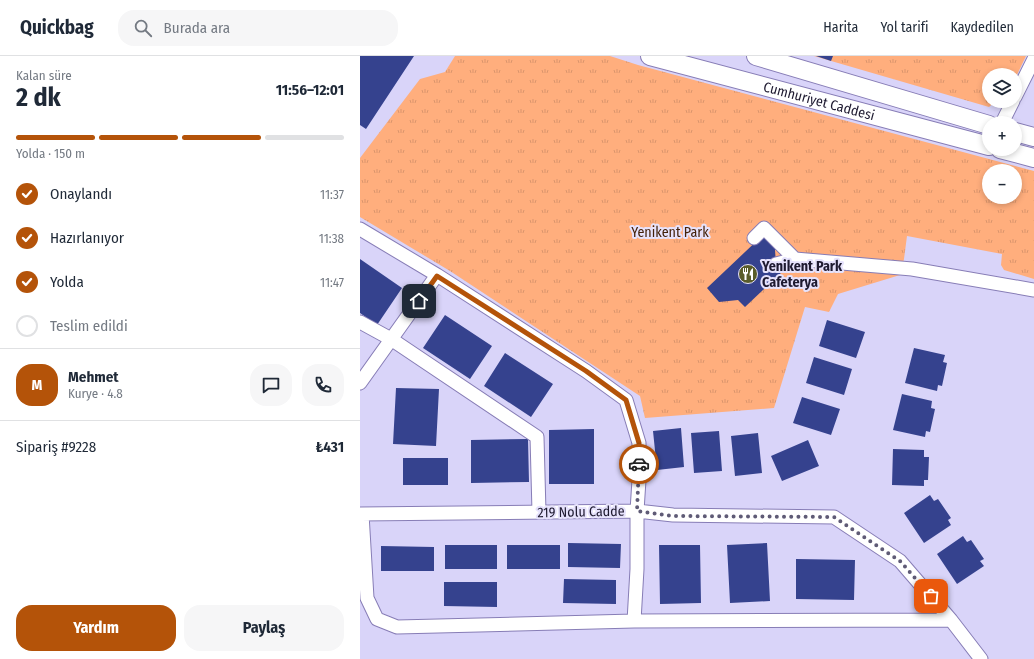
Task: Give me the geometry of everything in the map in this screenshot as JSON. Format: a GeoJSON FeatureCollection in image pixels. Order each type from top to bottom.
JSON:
{"type":"FeatureCollection","features":[{"type":"Feature","properties":{"kind":"street","name":"Cumhuriyet Caddesi"},"geometry":{"type":"LineString","coordinates":[[650,56],[982,144]]}},
{"type":"Feature","properties":{"kind":"street","name":"Cumhuriyet Caddesi"},"geometry":{"type":"LineString","coordinates":[[756,56],[982,123]]}},
{"type":"Feature","properties":{"kind":"street"},"geometry":{"type":"LineString","coordinates":[[1022,82],[1034,59]]}},
{"type":"Feature","properties":{"kind":"street"},"geometry":{"type":"LineString","coordinates":[[1022,134],[1034,137]]}},
{"type":"Feature","properties":{"kind":"street"},"geometry":{"type":"LineString","coordinates":[[1022,155],[1034,158]]}},
{"type":"Feature","properties":{"kind":"street"},"geometry":{"type":"LineString","coordinates":[[754,238],[764,228],[795,259]]}},
{"type":"Feature","properties":{"kind":"street"},"geometry":{"type":"LineString","coordinates":[[360,229],[586,371],[626,400],[639,443],[637,569],[634,621]]}},
{"type":"Feature","properties":{"kind":"street"},"geometry":{"type":"LineString","coordinates":[[776,264],[795,259],[912,269],[1034,290]]}},
{"type":"Feature","properties":{"kind":"street"},"geometry":{"type":"LineString","coordinates":[[360,383],[437,276]]}},
{"type":"Feature","properties":{"kind":"street"},"geometry":{"type":"LineString","coordinates":[[360,322],[391,339],[537,437],[539,512]]}},
{"type":"Feature","properties":{"kind":"street","name":"219 Nolu Cadde"},"geometry":{"type":"LineString","coordinates":[[361,514],[637,511],[673,516],[834,517],[900,561],[951,620],[982,659]]}},
{"type":"Feature","properties":{"kind":"street"},"geometry":{"type":"LineString","coordinates":[[361,514],[368,598],[377,619],[397,627],[634,621],[951,620]]}},
{"type":"Feature","properties":{"kind":"green space","name":"Yenikent Park"},"geometry":{"type":"Polygon","coordinates":[[[455,56],[610,56],[638,65],[1008,164],[982,164],[982,204],[1022,204],[1022,168],[1034,171],[1034,279],[1004,270],[1001,265],[1002,254],[907,236],[900,275],[838,294],[829,312],[805,307],[774,408],[645,418],[640,396],[450,271],[360,217],[360,158],[420,79],[445,72],[455,56]]]}},
{"type":"Feature","properties":{"kind":"green space"},"geometry":{"type":"Polygon","coordinates":[[[814,56],[1026,56],[1020,68],[982,68],[982,105],[814,56]]]}},
{"type":"Feature","properties":{"kind":"building"},"geometry":{"type":"Polygon","coordinates":[[[360,56],[414,56],[366,129],[360,125],[360,56]]]}},
{"type":"Feature","properties":{"kind":"building"},"geometry":{"type":"Polygon","coordinates":[[[816,56],[833,56],[831,61],[816,56]]]}},
{"type":"Feature","properties":{"kind":"building"},"geometry":{"type":"Polygon","coordinates":[[[764,234],[779,248],[775,250],[776,264],[783,271],[745,307],[738,300],[719,302],[707,288],[764,234]]]}},
{"type":"Feature","properties":{"kind":"building"},"geometry":{"type":"Polygon","coordinates":[[[360,259],[402,288],[377,325],[360,313],[360,259]]]}},
{"type":"Feature","properties":{"kind":"building"},"geometry":{"type":"Polygon","coordinates":[[[445,315],[492,346],[470,379],[423,348],[445,315]]]}},
{"type":"Feature","properties":{"kind":"building"},"geometry":{"type":"Polygon","coordinates":[[[827,320],[865,332],[856,358],[819,346],[827,320]]]}},
{"type":"Feature","properties":{"kind":"building"},"geometry":{"type":"Polygon","coordinates":[[[914,348],[945,355],[943,362],[947,363],[942,386],[938,385],[937,391],[905,383],[914,348]]]}},
{"type":"Feature","properties":{"kind":"building"},"geometry":{"type":"Polygon","coordinates":[[[505,353],[553,384],[531,417],[484,386],[505,353]]]}},
{"type":"Feature","properties":{"kind":"building"},"geometry":{"type":"Polygon","coordinates":[[[814,357],[852,369],[844,395],[806,383],[814,357]]]}},
{"type":"Feature","properties":{"kind":"building"},"geometry":{"type":"Polygon","coordinates":[[[396,388],[439,389],[436,446],[393,444],[396,388]]]}},
{"type":"Feature","properties":{"kind":"building"},"geometry":{"type":"Polygon","coordinates":[[[902,394],[932,401],[931,408],[935,409],[930,432],[926,431],[925,437],[893,430],[902,394]]]}},
{"type":"Feature","properties":{"kind":"building"},"geometry":{"type":"Polygon","coordinates":[[[802,397],[840,409],[831,435],[793,423],[802,397]]]}},
{"type":"Feature","properties":{"kind":"building"},"geometry":{"type":"Polygon","coordinates":[[[681,428],[684,467],[657,470],[653,431],[681,428]]]}},
{"type":"Feature","properties":{"kind":"building"},"geometry":{"type":"Polygon","coordinates":[[[594,429],[594,484],[549,484],[549,430],[594,429]]]}},
{"type":"Feature","properties":{"kind":"building"},"geometry":{"type":"Polygon","coordinates":[[[719,431],[722,471],[694,473],[691,433],[719,431]]]}},
{"type":"Feature","properties":{"kind":"building"},"geometry":{"type":"Polygon","coordinates":[[[758,433],[762,473],[735,476],[731,436],[758,433]]]}},
{"type":"Feature","properties":{"kind":"building"},"geometry":{"type":"Polygon","coordinates":[[[528,439],[529,482],[471,483],[471,440],[528,439]]]}},
{"type":"Feature","properties":{"kind":"building"},"geometry":{"type":"Polygon","coordinates":[[[808,440],[819,466],[782,481],[771,456],[808,440]]]}},
{"type":"Feature","properties":{"kind":"building"},"geometry":{"type":"Polygon","coordinates":[[[893,449],[924,450],[924,457],[929,457],[928,480],[924,480],[924,486],[892,485],[893,449]]]}},
{"type":"Feature","properties":{"kind":"building"},"geometry":{"type":"Polygon","coordinates":[[[403,458],[448,458],[448,485],[403,485],[403,458]]]}},
{"type":"Feature","properties":{"kind":"building"},"geometry":{"type":"Polygon","coordinates":[[[930,495],[934,501],[938,499],[951,518],[948,520],[951,525],[924,543],[904,513],[930,495]]]}},
{"type":"Feature","properties":{"kind":"building"},"geometry":{"type":"Polygon","coordinates":[[[963,536],[967,542],[971,540],[984,559],[980,561],[984,566],[957,584],[937,554],[963,536]]]}},
{"type":"Feature","properties":{"kind":"building"},"geometry":{"type":"Polygon","coordinates":[[[568,543],[621,544],[620,568],[568,567],[568,543]]]}},
{"type":"Feature","properties":{"kind":"building"},"geometry":{"type":"Polygon","coordinates":[[[767,543],[770,601],[730,603],[727,545],[767,543]]]}},
{"type":"Feature","properties":{"kind":"building"},"geometry":{"type":"Polygon","coordinates":[[[445,545],[497,545],[497,569],[445,569],[445,545]]]}},
{"type":"Feature","properties":{"kind":"building"},"geometry":{"type":"Polygon","coordinates":[[[507,545],[560,545],[560,569],[507,569],[507,545]]]}},
{"type":"Feature","properties":{"kind":"building"},"geometry":{"type":"Polygon","coordinates":[[[659,545],[700,545],[701,603],[660,604],[659,545]]]}},
{"type":"Feature","properties":{"kind":"building"},"geometry":{"type":"Polygon","coordinates":[[[381,546],[434,547],[434,571],[381,571],[381,546]]]}},
{"type":"Feature","properties":{"kind":"building"},"geometry":{"type":"Polygon","coordinates":[[[796,559],[855,560],[854,600],[796,599],[796,559]]]}},
{"type":"Feature","properties":{"kind":"building"},"geometry":{"type":"Polygon","coordinates":[[[564,579],[616,580],[616,604],[563,603],[564,579]]]}},
{"type":"Feature","properties":{"kind":"building"},"geometry":{"type":"Polygon","coordinates":[[[444,582],[497,582],[497,607],[444,606],[444,582]]]}},
{"type":"Feature","properties":{"kind":"way so far"},"geometry":{"type":"LineString","coordinates":[[639,464],[637,511],[673,516],[834,517],[900,561],[931,596]]}},
{"type":"Feature","properties":{"kind":"place","name":"Yenikent Park Cafeterya"},"geometry":{"type":"Point","coordinates":[748,274]}},
{"type":"Feature","properties":{"kind":"route"},"geometry":{"type":"LineString","coordinates":[[419,301],[437,276],[586,371],[626,400],[639,443],[639,464]]}}]}
